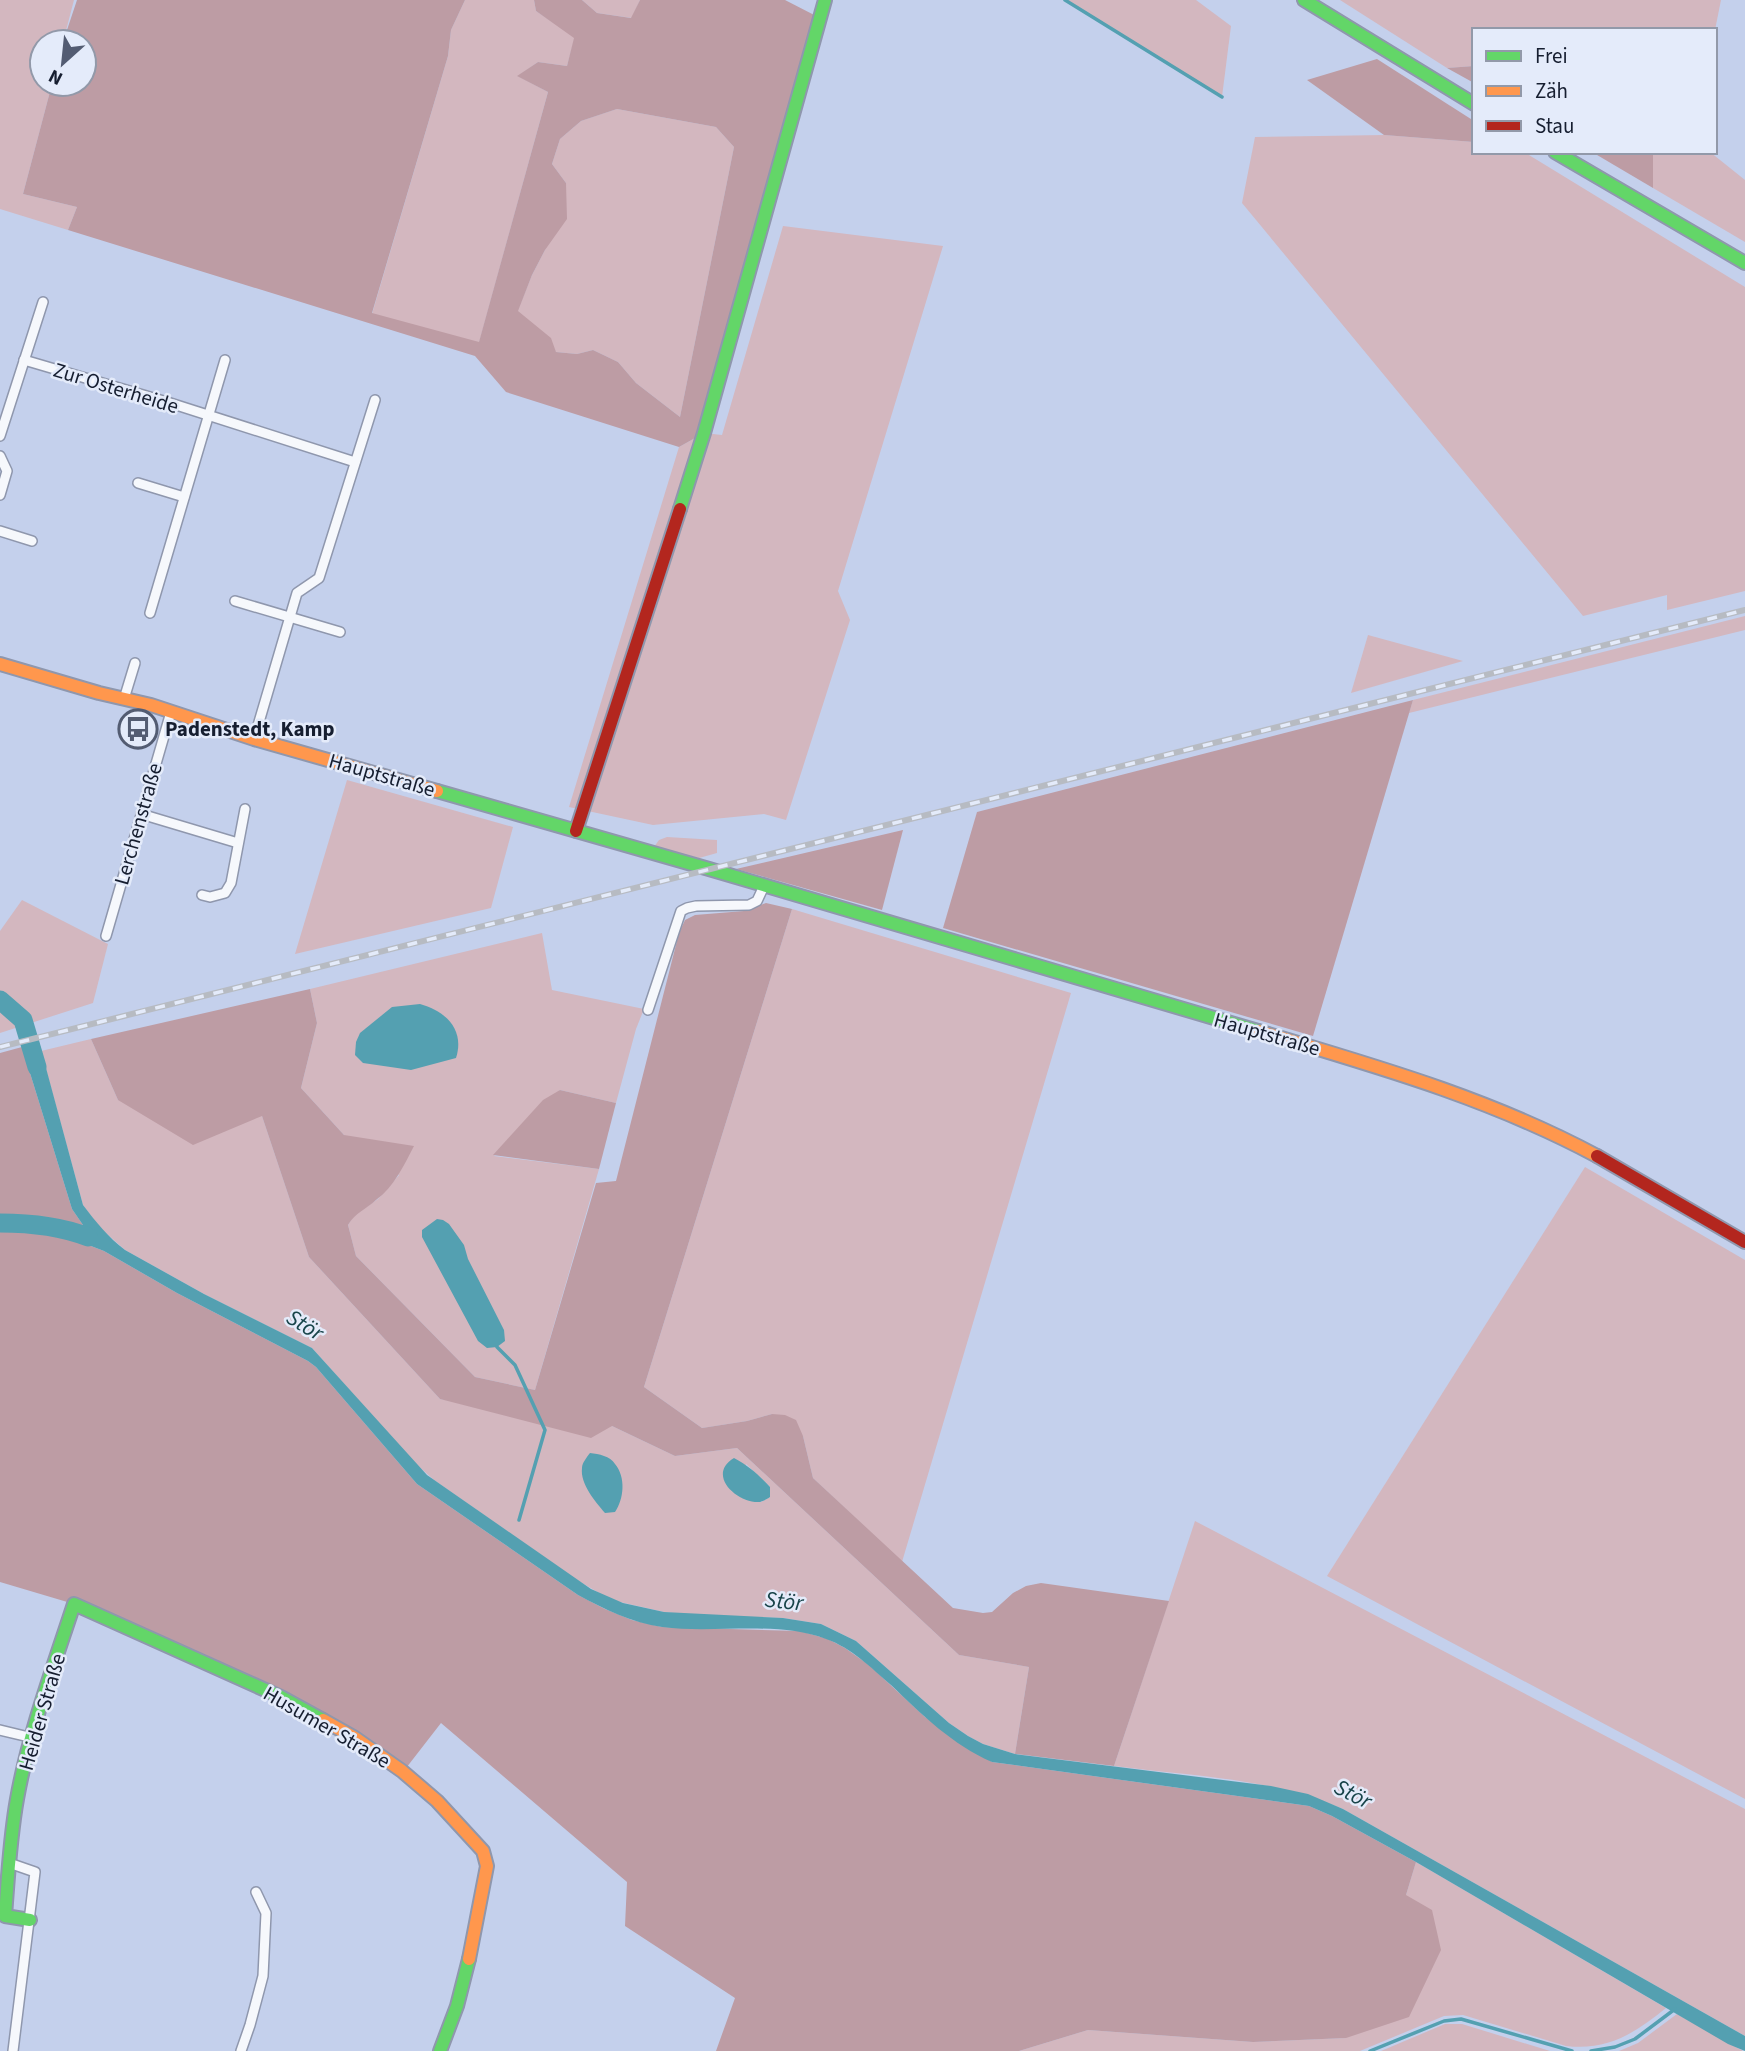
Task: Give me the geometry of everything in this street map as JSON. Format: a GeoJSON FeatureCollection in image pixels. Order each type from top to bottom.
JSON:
{"type":"FeatureCollection","features":[{"type":"Feature","properties":{"kind":"main road"},"geometry":{"type":"LineString","coordinates":[[576,831],[704,433],[825,0]]}},
{"type":"Feature","properties":{"kind":"main road"},"geometry":{"type":"LineString","coordinates":[[1304,0],[1468,100]]}},
{"type":"Feature","properties":{"kind":"main road"},"geometry":{"type":"LineString","coordinates":[[1558,154],[1745,263]]}},
{"type":"Feature","properties":{"kind":"main road"},"geometry":{"type":"LineString","coordinates":[[1722,250],[1745,270]]}},
{"type":"Feature","properties":{"kind":"main road","name":"Hauptstraße"},"geometry":{"type":"LineString","coordinates":[[0,664],[151,705],[254,738],[1457,1092],[1584,1148],[1745,1242]]}},
{"type":"Feature","properties":{"kind":"main road","name":"Heider Straße"},"geometry":{"type":"LineString","coordinates":[[30,1920],[5,1916],[18,1798],[33,1738],[74,1604]]}},
{"type":"Feature","properties":{"kind":"main road","name":"Husumer Straße"},"geometry":{"type":"LineString","coordinates":[[74,1604],[281,1696],[355,1738],[402,1770],[437,1801],[483,1851],[487,1867],[469,1966],[440,2051]]}},
{"type":"Feature","properties":{"kind":"street","name":"Zur Osterheide"},"geometry":{"type":"LineString","coordinates":[[0,436],[43,302]]}},
{"type":"Feature","properties":{"kind":"street","name":"Zur Osterheide"},"geometry":{"type":"LineString","coordinates":[[24,360],[355,462]]}},
{"type":"Feature","properties":{"kind":"street","name":"Zur Osterheide"},"geometry":{"type":"LineString","coordinates":[[150,613],[225,360]]}},
{"type":"Feature","properties":{"kind":"street"},"geometry":{"type":"LineString","coordinates":[[254,738],[297,593],[319,578],[375,400]]}},
{"type":"Feature","properties":{"kind":"street"},"geometry":{"type":"LineString","coordinates":[[0,456],[8,471],[0,495]]}},
{"type":"Feature","properties":{"kind":"street"},"geometry":{"type":"LineString","coordinates":[[138,483],[184,497]]}},
{"type":"Feature","properties":{"kind":"street"},"geometry":{"type":"LineString","coordinates":[[0,531],[32,541]]}},
{"type":"Feature","properties":{"kind":"street"},"geometry":{"type":"LineString","coordinates":[[235,601],[340,632]]}},
{"type":"Feature","properties":{"kind":"street"},"geometry":{"type":"LineString","coordinates":[[124,699],[135,663]]}},
{"type":"Feature","properties":{"kind":"street","name":"Lerchenstraße"},"geometry":{"type":"LineString","coordinates":[[106,936],[171,712]]}},
{"type":"Feature","properties":{"kind":"street"},"geometry":{"type":"LineString","coordinates":[[202,895],[210,897],[225,893],[231,883],[245,809]]}},
{"type":"Feature","properties":{"kind":"street"},"geometry":{"type":"LineString","coordinates":[[141,814],[239,843]]}},
{"type":"Feature","properties":{"kind":"street"},"geometry":{"type":"LineString","coordinates":[[648,1010],[681,911],[696,906],[749,905],[757,901],[764,886]]}},
{"type":"Feature","properties":{"kind":"street"},"geometry":{"type":"LineString","coordinates":[[0,1730],[33,1738]]}},
{"type":"Feature","properties":{"kind":"street"},"geometry":{"type":"LineString","coordinates":[[9,1863],[35,1872],[13,2051]]}},
{"type":"Feature","properties":{"kind":"street"},"geometry":{"type":"LineString","coordinates":[[241,2051],[263,1976],[266,1913],[256,1892]]}},
{"type":"Feature","properties":{"kind":"shaded area"},"geometry":{"type":"Polygon","coordinates":[[[0,0],[74,0],[67,28],[28,28],[28,98],[48,98],[23,194],[77,207],[68,230],[0,209],[0,0]]]}},
{"type":"Feature","properties":{"kind":"shaded area"},"geometry":{"type":"Polygon","coordinates":[[[77,0],[465,0],[451,30],[448,56],[372,313],[479,342],[548,92],[517,76],[538,62],[567,66],[574,38],[536,11],[534,0],[582,0],[597,13],[631,18],[640,0],[785,0],[820,18],[704,433],[679,447],[506,392],[475,356],[68,230],[77,207],[23,194],[48,98],[98,98],[98,28],[68,28],[77,0]],[[617,109],[581,121],[560,139],[552,164],[566,183],[567,219],[545,250],[518,311],[551,338],[556,352],[577,354],[593,350],[618,362],[636,383],[680,417],[734,147],[716,127],[617,109]]]}},
{"type":"Feature","properties":{"kind":"shaded area"},"geometry":{"type":"Polygon","coordinates":[[[465,0],[534,0],[536,11],[575,37],[567,66],[538,62],[518,76],[548,92],[479,343],[372,314],[448,56],[451,30],[465,0]]]}},
{"type":"Feature","properties":{"kind":"shaded area"},"geometry":{"type":"Polygon","coordinates":[[[582,0],[640,0],[632,18],[597,13],[582,0]]]}},
{"type":"Feature","properties":{"kind":"shaded area"},"geometry":{"type":"Polygon","coordinates":[[[1065,0],[1196,0],[1231,26],[1222,97],[1065,0]]]}},
{"type":"Feature","properties":{"kind":"shaded area"},"geometry":{"type":"Polygon","coordinates":[[[1340,0],[1721,0],[1715,28],[1472,28],[1472,66],[1447,68],[1340,0]]]}},
{"type":"Feature","properties":{"kind":"shaded area"},"geometry":{"type":"Polygon","coordinates":[[[1377,59],[1472,120],[1472,142],[1384,135],[1307,80],[1377,59]]]}},
{"type":"Feature","properties":{"kind":"shaded area"},"geometry":{"type":"Polygon","coordinates":[[[1472,66],[1472,82],[1447,68],[1472,66]]]}},
{"type":"Feature","properties":{"kind":"shaded area"},"geometry":{"type":"Polygon","coordinates":[[[617,109],[716,127],[734,147],[680,417],[636,383],[618,362],[593,350],[577,354],[556,352],[517,312],[545,250],[566,183],[552,164],[560,139],[581,121],[617,109]]]}},
{"type":"Feature","properties":{"kind":"shaded area"},"geometry":{"type":"Polygon","coordinates":[[[1384,135],[1472,142],[1472,154],[1527,154],[1745,287],[1745,591],[1667,610],[1667,595],[1583,616],[1242,203],[1255,137],[1384,135]]]}},
{"type":"Feature","properties":{"kind":"shaded area"},"geometry":{"type":"Polygon","coordinates":[[[1595,154],[1653,154],[1653,188],[1595,154]]]}},
{"type":"Feature","properties":{"kind":"shaded area"},"geometry":{"type":"Polygon","coordinates":[[[1653,154],[1712,154],[1745,180],[1745,242],[1653,188],[1653,154]]]}},
{"type":"Feature","properties":{"kind":"shaded area"},"geometry":{"type":"Polygon","coordinates":[[[783,226],[943,246],[838,591],[850,620],[786,820],[764,814],[653,825],[569,807],[679,447],[704,433],[722,435],[783,226]]]}},
{"type":"Feature","properties":{"kind":"shaded area"},"geometry":{"type":"Polygon","coordinates":[[[1745,616],[1745,630],[1409,713],[1413,700],[1745,616]]]}},
{"type":"Feature","properties":{"kind":"shaded area"},"geometry":{"type":"Polygon","coordinates":[[[1368,635],[1463,661],[1351,693],[1368,635]]]}},
{"type":"Feature","properties":{"kind":"shaded area"},"geometry":{"type":"Polygon","coordinates":[[[1413,700],[1313,1036],[943,928],[977,812],[1413,700]]]}},
{"type":"Feature","properties":{"kind":"shaded area"},"geometry":{"type":"Polygon","coordinates":[[[347,780],[513,827],[491,908],[295,954],[347,780]]]}},
{"type":"Feature","properties":{"kind":"shaded area"},"geometry":{"type":"Polygon","coordinates":[[[903,830],[882,910],[736,869],[903,830]]]}},
{"type":"Feature","properties":{"kind":"shaded area"},"geometry":{"type":"Polygon","coordinates":[[[667,837],[717,840],[717,853],[699,858],[654,847],[659,840],[667,837]]]}},
{"type":"Feature","properties":{"kind":"shaded area"},"geometry":{"type":"Polygon","coordinates":[[[22,900],[108,944],[93,1003],[0,1033],[0,931],[22,900]]]}},
{"type":"Feature","properties":{"kind":"shaded area"},"geometry":{"type":"Polygon","coordinates":[[[766,903],[792,909],[644,1387],[702,1428],[772,1414],[785,1415],[796,1420],[803,1436],[813,1478],[953,1608],[992,1612],[1013,1593],[1026,1586],[1041,1583],[1169,1601],[1114,1766],[1015,1754],[1029,1667],[959,1655],[737,1448],[675,1456],[612,1426],[591,1438],[440,1399],[309,1257],[262,1116],[193,1145],[118,1100],[91,1039],[310,989],[317,1023],[301,1088],[344,1135],[414,1146],[388,1189],[357,1214],[348,1225],[356,1256],[475,1377],[535,1390],[596,1183],[616,1181],[679,933],[685,920],[695,915],[744,911],[766,903]]]}},
{"type":"Feature","properties":{"kind":"shaded area"},"geometry":{"type":"Polygon","coordinates":[[[792,909],[1071,993],[902,1562],[813,1478],[803,1436],[772,1414],[702,1428],[644,1387],[792,909]]]}},
{"type":"Feature","properties":{"kind":"shaded area"},"geometry":{"type":"Polygon","coordinates":[[[542,933],[552,990],[644,1009],[616,1103],[560,1090],[494,1156],[599,1169],[535,1390],[475,1377],[356,1256],[348,1225],[354,1215],[378,1199],[399,1175],[344,1135],[301,1088],[317,1023],[310,989],[542,933]]]}},
{"type":"Feature","properties":{"kind":"shaded area"},"geometry":{"type":"Polygon","coordinates":[[[420,1004],[438,1011],[451,1023],[458,1039],[456,1058],[411,1070],[363,1063],[355,1055],[360,1033],[392,1007],[420,1004]]]}},
{"type":"Feature","properties":{"kind":"shaded area"},"geometry":{"type":"Polygon","coordinates":[[[91,1039],[118,1100],[262,1116],[309,1257],[440,1399],[612,1426],[675,1456],[737,1448],[959,1655],[1029,1667],[1015,1754],[983,1744],[968,1736],[949,1723],[856,1641],[821,1624],[783,1618],[664,1612],[611,1600],[577,1580],[434,1480],[416,1464],[312,1348],[204,1294],[125,1250],[99,1227],[83,1205],[41,1051],[91,1039]],[[746,1464],[744,1499],[761,1502],[770,1497],[770,1487],[746,1464]]]}},
{"type":"Feature","properties":{"kind":"shaded area"},"geometry":{"type":"Polygon","coordinates":[[[39,1042],[83,1205],[108,1235],[125,1250],[204,1294],[312,1348],[427,1475],[591,1589],[623,1603],[664,1612],[783,1618],[821,1624],[856,1641],[949,1723],[968,1736],[983,1744],[1015,1754],[1271,1786],[1308,1794],[1343,1809],[1745,2036],[1745,2051],[1728,2044],[1416,1862],[1309,1806],[992,1762],[951,1738],[861,1659],[826,1639],[787,1630],[662,1627],[618,1615],[578,1595],[417,1484],[308,1361],[177,1293],[104,1251],[65,1236],[67,1225],[82,1229],[83,1225],[72,1209],[22,1047],[39,1042]]]}},
{"type":"Feature","properties":{"kind":"shaded area"},"geometry":{"type":"Polygon","coordinates":[[[22,1047],[72,1209],[83,1225],[82,1229],[48,1219],[0,1214],[0,1053],[22,1047]]]}},
{"type":"Feature","properties":{"kind":"shaded area"},"geometry":{"type":"Polygon","coordinates":[[[560,1090],[616,1103],[599,1169],[493,1155],[543,1100],[560,1090]]]}},
{"type":"Feature","properties":{"kind":"shaded area"},"geometry":{"type":"Polygon","coordinates":[[[1585,1167],[1745,1260],[1745,1799],[1327,1576],[1585,1167]]]}},
{"type":"Feature","properties":{"kind":"shaded area"},"geometry":{"type":"Polygon","coordinates":[[[437,1219],[449,1224],[464,1245],[468,1259],[504,1330],[505,1341],[497,1347],[487,1348],[478,1341],[422,1237],[422,1230],[437,1219]]]}},
{"type":"Feature","properties":{"kind":"shaded area"},"geometry":{"type":"Polygon","coordinates":[[[23,1227],[65,1236],[104,1251],[177,1293],[308,1361],[417,1484],[578,1595],[605,1609],[632,1620],[662,1627],[800,1631],[828,1639],[869,1665],[925,1717],[992,1762],[1309,1806],[1416,1862],[1406,1895],[1432,1910],[1441,1950],[1409,2017],[1346,2038],[1253,2042],[1088,2030],[1019,2051],[716,2051],[735,1998],[625,1926],[627,1882],[441,1723],[403,1772],[355,1738],[74,1604],[0,1582],[0,1230],[23,1227]]]}},
{"type":"Feature","properties":{"kind":"shaded area"},"geometry":{"type":"Polygon","coordinates":[[[590,1453],[607,1457],[619,1469],[622,1488],[615,1512],[605,1513],[586,1486],[582,1466],[590,1453]]]}},
{"type":"Feature","properties":{"kind":"shaded area"},"geometry":{"type":"Polygon","coordinates":[[[734,1458],[754,1471],[770,1487],[770,1497],[760,1502],[750,1501],[728,1487],[723,1472],[734,1458]]]}},
{"type":"Feature","properties":{"kind":"shaded area"},"geometry":{"type":"Polygon","coordinates":[[[1195,1521],[1745,1809],[1745,2036],[1343,1809],[1260,1784],[1114,1766],[1195,1521]]]}},
{"type":"Feature","properties":{"kind":"shaded area"},"geometry":{"type":"Polygon","coordinates":[[[1416,1862],[1666,2008],[1620,2038],[1595,2046],[1581,2047],[1566,2046],[1463,2015],[1444,2016],[1360,2051],[1019,2051],[1088,2030],[1253,2042],[1346,2038],[1406,1895],[1416,1862]]]}},
{"type":"Feature","properties":{"kind":"shaded area"},"geometry":{"type":"Polygon","coordinates":[[[1677,2014],[1743,2051],[1619,2051],[1638,2043],[1677,2014]]]}},
{"type":"Feature","properties":{"kind":"shaded area"},"geometry":{"type":"Polygon","coordinates":[[[1445,2024],[1462,2024],[1550,2051],[1381,2051],[1445,2024]]]}},
{"type":"Feature","properties":{"kind":"waterway"},"geometry":{"type":"LineString","coordinates":[[1065,0],[1222,97]]}},
{"type":"Feature","properties":{"kind":"waterway","name":"Stör"},"geometry":{"type":"LineString","coordinates":[[0,1000],[23,1020],[37,1067]]}},
{"type":"Feature","properties":{"kind":"waterway"},"geometry":{"type":"LineString","coordinates":[[0,1223],[45,1226],[88,1237]]}},
{"type":"Feature","properties":{"kind":"waterway"},"geometry":{"type":"LineString","coordinates":[[497,1347],[515,1365],[545,1430],[519,1520]]}},
{"type":"Feature","properties":{"kind":"waterway"},"geometry":{"type":"LineString","coordinates":[[1591,2051],[1615,2047],[1635,2039],[1675,2009]]}},
{"type":"Feature","properties":{"kind":"waterway"},"geometry":{"type":"LineString","coordinates":[[1370,2051],[1444,2021],[1461,2019],[1572,2051]]}},
{"type":"Feature","properties":{"kind":"railway"},"geometry":{"type":"LineString","coordinates":[[0,1047],[1745,610]]}},
{"type":"Feature","properties":{"kind":"traffic: fast"},"geometry":{"type":"LineString","coordinates":[[680,509],[704,433],[825,0]]}},
{"type":"Feature","properties":{"kind":"traffic: fast"},"geometry":{"type":"LineString","coordinates":[[1304,0],[1472,103]]}},
{"type":"Feature","properties":{"kind":"traffic: fast"},"geometry":{"type":"LineString","coordinates":[[1558,154],[1745,263]]}},
{"type":"Feature","properties":{"kind":"traffic: fast"},"geometry":{"type":"LineString","coordinates":[[437,791],[1258,1031]]}},
{"type":"Feature","properties":{"kind":"traffic: fast"},"geometry":{"type":"LineString","coordinates":[[30,1920],[5,1916],[15,1814],[35,1725],[74,1604],[281,1697],[323,1720]]}},
{"type":"Feature","properties":{"kind":"traffic: fast"},"geometry":{"type":"LineString","coordinates":[[440,2051],[457,2006],[469,1959]]}},
{"type":"Feature","properties":{"kind":"traffic: slow"},"geometry":{"type":"LineString","coordinates":[[0,664],[151,705],[254,739],[437,791]]}},
{"type":"Feature","properties":{"kind":"traffic: slow"},"geometry":{"type":"LineString","coordinates":[[1258,1031],[1473,1100],[1556,1135],[1597,1156]]}},
{"type":"Feature","properties":{"kind":"traffic: slow"},"geometry":{"type":"LineString","coordinates":[[323,1720],[355,1738],[402,1771],[437,1801],[483,1851],[487,1866],[469,1959]]}},
{"type":"Feature","properties":{"kind":"traffic: jam"},"geometry":{"type":"LineString","coordinates":[[576,831],[680,509]]}},
{"type":"Feature","properties":{"kind":"traffic: jam"},"geometry":{"type":"LineString","coordinates":[[1597,1156],[1745,1242]]}},
{"type":"Feature","properties":{"kind":"place","name":"Padenstedt, Kamp"},"geometry":{"type":"Point","coordinates":[138,729]}}]}
